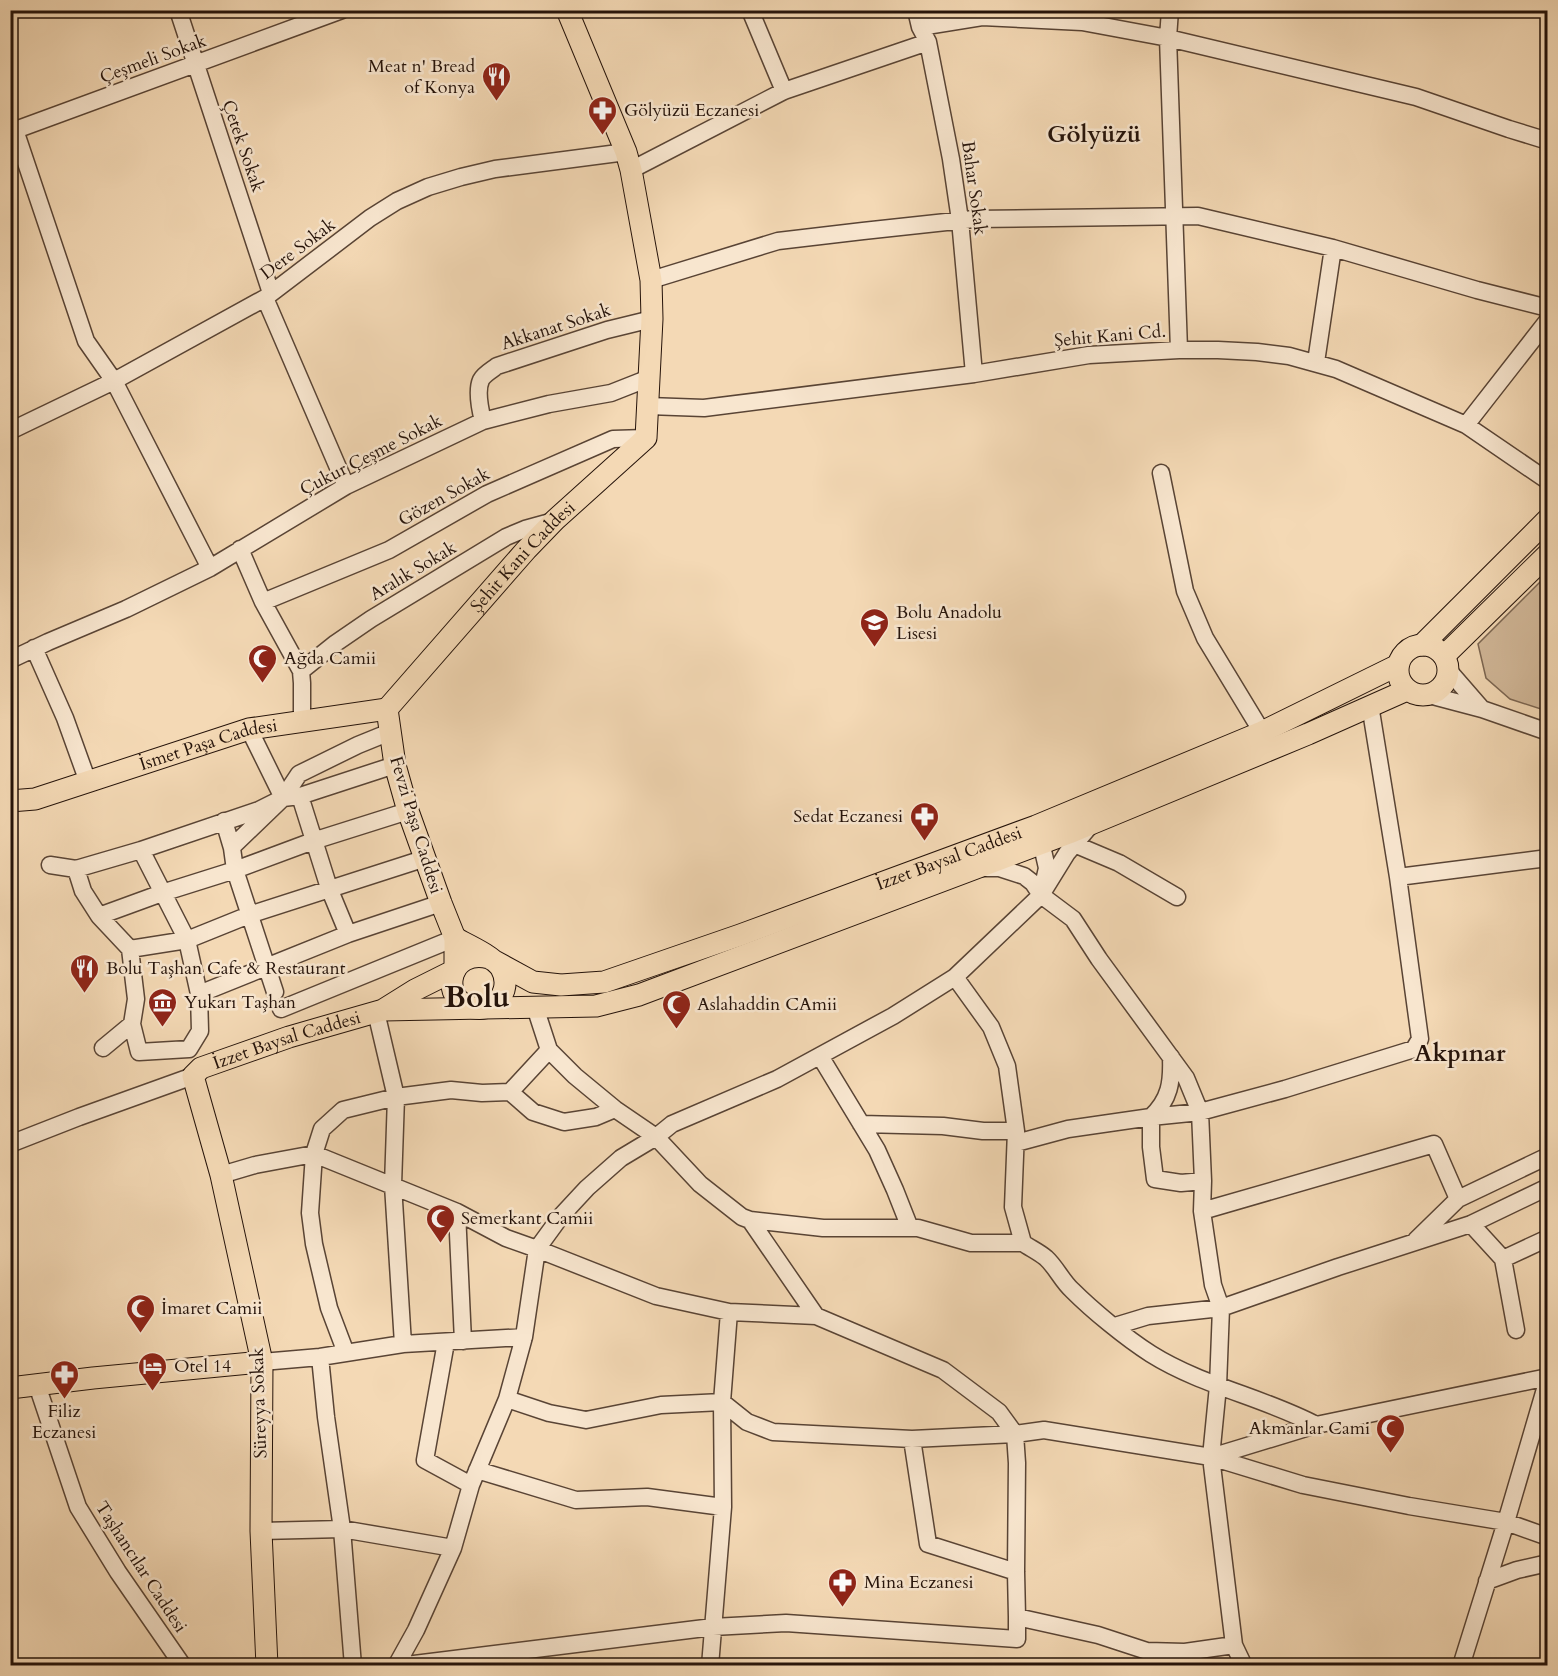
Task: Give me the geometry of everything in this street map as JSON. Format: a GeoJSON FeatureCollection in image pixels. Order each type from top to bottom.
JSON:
{"type":"FeatureCollection","features":[{"type":"Feature","properties":{"kind":"main road"},"geometry":{"type":"LineString","coordinates":[[567,10],[629,161],[651,280],[652,319],[646,438]]}},
{"type":"Feature","properties":{"kind":"main road","name":"Şehit Kani Caddesi"},"geometry":{"type":"LineString","coordinates":[[387,709],[526,550],[555,520],[646,438]]}},
{"type":"Feature","properties":{"kind":"main road"},"geometry":{"type":"LineString","coordinates":[[1422,645],[1548,519]]}},
{"type":"Feature","properties":{"kind":"main road"},"geometry":{"type":"LineString","coordinates":[[1446,663],[1548,554]]}},
{"type":"Feature","properties":{"kind":"main road"},"geometry":{"type":"LineString","coordinates":[[1414,646],[1431,646],[1438,650],[1446,663],[1447,679],[1443,687],[1429,695],[1414,694],[1407,690],[1399,679],[1398,665],[1401,657],[1414,646]]}},
{"type":"Feature","properties":{"kind":"main road","name":"İzzet Baysal Caddesi"},"geometry":{"type":"LineString","coordinates":[[1088,815],[1398,665]]}},
{"type":"Feature","properties":{"kind":"main road","name":"İzzet Baysal Caddesi"},"geometry":{"type":"LineString","coordinates":[[455,938],[533,982],[561,985],[604,982],[1039,835],[1308,734],[1407,690]]}},
{"type":"Feature","properties":{"kind":"main road","name":"İsmet Paşa Caddesi"},"geometry":{"type":"LineString","coordinates":[[10,801],[35,799],[249,729],[387,709]]}},
{"type":"Feature","properties":{"kind":"main road","name":"Fevzi Paşa Caddesi"},"geometry":{"type":"LineString","coordinates":[[387,709],[394,765],[408,812],[455,938]]}},
{"type":"Feature","properties":{"kind":"main road","name":"İzzet Baysal Caddesi"},"geometry":{"type":"LineString","coordinates":[[380,1011],[596,1006],[639,995],[977,868],[1039,835]]}},
{"type":"Feature","properties":{"kind":"main road"},"geometry":{"type":"LineString","coordinates":[[455,938],[455,970]]}},
{"type":"Feature","properties":{"kind":"main road"},"geometry":{"type":"LineString","coordinates":[[481,956],[489,958],[502,969],[505,977],[502,996],[488,1008],[471,1008],[464,1005],[458,1000],[452,985],[455,970],[466,959],[481,956]]}},
{"type":"Feature","properties":{"kind":"main road","name":"İzzet Baysal Caddesi"},"geometry":{"type":"LineString","coordinates":[[193,1076],[201,1068],[278,1041],[380,1011],[455,970]]}},
{"type":"Feature","properties":{"kind":"main road","name":"Süreyya Sokak"},"geometry":{"type":"LineString","coordinates":[[193,1076],[222,1175],[261,1362],[261,1531],[267,1665]]}},
{"type":"Feature","properties":{"kind":"main road"},"geometry":{"type":"LineString","coordinates":[[10,1388],[261,1362]]}},
{"type":"Feature","properties":{"kind":"street","name":"Çetek Sokak"},"geometry":{"type":"LineString","coordinates":[[178,10],[268,296],[346,486]]}},
{"type":"Feature","properties":{"kind":"street","name":"Çeşmeli Sokak"},"geometry":{"type":"LineString","coordinates":[[13,131],[342,10]]}},
{"type":"Feature","properties":{"kind":"street"},"geometry":{"type":"LineString","coordinates":[[750,10],[784,91]]}},
{"type":"Feature","properties":{"kind":"street"},"geometry":{"type":"LineString","coordinates":[[1170,10],[1168,38],[1179,350]]}},
{"type":"Feature","properties":{"kind":"street"},"geometry":{"type":"LineString","coordinates":[[629,161],[921,26],[982,17],[1082,22],[1168,38],[1416,97],[1548,141]]}},
{"type":"Feature","properties":{"kind":"street","name":"Bahar Sokak"},"geometry":{"type":"LineString","coordinates":[[921,26],[951,159],[960,220],[974,374]]}},
{"type":"Feature","properties":{"kind":"street"},"geometry":{"type":"LineString","coordinates":[[13,131],[86,341],[114,381],[210,568]]}},
{"type":"Feature","properties":{"kind":"street","name":"Dere Sokak"},"geometry":{"type":"LineString","coordinates":[[10,431],[114,381],[268,296],[370,218],[397,201],[428,187],[495,169],[629,161]]}},
{"type":"Feature","properties":{"kind":"street"},"geometry":{"type":"LineString","coordinates":[[651,280],[778,241],[960,220],[1198,216],[1333,248],[1548,308]]}},
{"type":"Feature","properties":{"kind":"street"},"geometry":{"type":"LineString","coordinates":[[1316,362],[1333,248]]}},
{"type":"Feature","properties":{"kind":"street","name":"Akkanat Sokak"},"geometry":{"type":"LineString","coordinates":[[483,421],[478,402],[481,380],[497,366],[607,330],[652,319]]}},
{"type":"Feature","properties":{"kind":"street"},"geometry":{"type":"LineString","coordinates":[[1466,425],[1548,320]]}},
{"type":"Feature","properties":{"kind":"street","name":"Şehit Kani Cd."},"geometry":{"type":"LineString","coordinates":[[648,406],[704,408],[974,374],[1089,355],[1179,350],[1257,352],[1316,362],[1466,425],[1548,481]]}},
{"type":"Feature","properties":{"kind":"street","name":"Çukur Çeşme Sokak"},"geometry":{"type":"LineString","coordinates":[[10,660],[126,609],[210,568],[346,486],[483,421],[549,404],[611,393],[649,378]]}},
{"type":"Feature","properties":{"kind":"street","name":"Gözen Sokak"},"geometry":{"type":"LineString","coordinates":[[262,602],[389,550],[487,494],[613,439],[646,438]]}},
{"type":"Feature","properties":{"kind":"street"},"geometry":{"type":"LineString","coordinates":[[1161,473],[1185,591],[1205,638],[1262,732]]}},
{"type":"Feature","properties":{"kind":"street","name":"Aralık Sokak"},"geometry":{"type":"LineString","coordinates":[[301,671],[371,619],[506,537],[555,520]]}},
{"type":"Feature","properties":{"kind":"street"},"geometry":{"type":"LineString","coordinates":[[240,549],[262,602],[301,671],[302,722]]}},
{"type":"Feature","properties":{"kind":"street"},"geometry":{"type":"LineString","coordinates":[[34,648],[65,718],[88,782]]}},
{"type":"Feature","properties":{"kind":"street"},"geometry":{"type":"LineString","coordinates":[[1446,663],[1482,709]]}},
{"type":"Feature","properties":{"kind":"street"},"geometry":{"type":"LineString","coordinates":[[1429,695],[1482,709],[1548,732]]}},
{"type":"Feature","properties":{"kind":"street"},"geometry":{"type":"LineString","coordinates":[[861,1124],[943,1126],[1016,1137],[1068,1128],[1200,1112],[1285,1089],[1414,1049],[1420,1039],[1398,877],[1370,705]]}},
{"type":"Feature","properties":{"kind":"street"},"geometry":{"type":"LineString","coordinates":[[249,729],[283,798]]}},
{"type":"Feature","properties":{"kind":"street"},"geometry":{"type":"LineString","coordinates":[[232,848],[283,798],[299,774],[390,732]]}},
{"type":"Feature","properties":{"kind":"street"},"geometry":{"type":"LineString","coordinates":[[50,865],[76,869],[141,850],[259,810],[283,798],[300,796],[394,765]]}},
{"type":"Feature","properties":{"kind":"street"},"geometry":{"type":"LineString","coordinates":[[300,796],[329,888],[348,934]]}},
{"type":"Feature","properties":{"kind":"street"},"geometry":{"type":"LineString","coordinates":[[99,916],[313,841],[408,812]]}},
{"type":"Feature","properties":{"kind":"street"},"geometry":{"type":"LineString","coordinates":[[397,1665],[416,1630],[453,1548],[471,1485],[507,1399],[524,1337],[537,1249],[561,1216],[586,1188],[621,1158],[656,1137],[672,1124],[777,1079],[893,1016],[955,977],[1041,895],[1074,844],[1088,815]]}},
{"type":"Feature","properties":{"kind":"street"},"geometry":{"type":"LineString","coordinates":[[224,821],[232,848],[235,870],[275,992]]}},
{"type":"Feature","properties":{"kind":"street"},"geometry":{"type":"LineString","coordinates":[[1039,835],[1047,868],[1041,895]]}},
{"type":"Feature","properties":{"kind":"street"},"geometry":{"type":"LineString","coordinates":[[1074,844],[1119,863],[1177,897]]}},
{"type":"Feature","properties":{"kind":"street"},"geometry":{"type":"LineString","coordinates":[[76,869],[83,891],[99,916],[130,949],[136,999],[132,1024],[139,1052],[189,1049],[200,1031],[199,994],[187,940],[141,850]]}},
{"type":"Feature","properties":{"kind":"street"},"geometry":{"type":"LineString","coordinates":[[130,949],[187,940],[249,915],[426,858]]}},
{"type":"Feature","properties":{"kind":"street"},"geometry":{"type":"LineString","coordinates":[[1398,877],[1548,858]]}},
{"type":"Feature","properties":{"kind":"street"},"geometry":{"type":"LineString","coordinates":[[977,868],[999,868],[1024,876],[1033,883],[1041,895],[1073,919],[1099,959],[1186,1078],[1200,1112],[1202,1211],[1213,1285],[1221,1308],[1218,1386],[1211,1457],[1234,1645],[1244,1665]]}},
{"type":"Feature","properties":{"kind":"street"},"geometry":{"type":"LineString","coordinates":[[199,994],[348,934],[441,903]]}},
{"type":"Feature","properties":{"kind":"street"},"geometry":{"type":"LineString","coordinates":[[281,1009],[455,938]]}},
{"type":"Feature","properties":{"kind":"street"},"geometry":{"type":"LineString","coordinates":[[955,977],[992,1028],[1007,1066],[1016,1137],[1013,1207],[1023,1243]]}},
{"type":"Feature","properties":{"kind":"street"},"geometry":{"type":"LineString","coordinates":[[535,1006],[549,1050],[575,1076],[615,1109],[656,1137],[700,1184],[742,1217],[750,1220],[823,1228],[918,1228],[971,1243],[1023,1243],[1047,1259],[1071,1289],[1151,1354],[1184,1372],[1291,1412],[1316,1425]]}},
{"type":"Feature","properties":{"kind":"street"},"geometry":{"type":"LineString","coordinates":[[380,1011],[396,1097],[393,1185],[403,1344]]}},
{"type":"Feature","properties":{"kind":"street"},"geometry":{"type":"LineString","coordinates":[[103,1048],[132,1024]]}},
{"type":"Feature","properties":{"kind":"street"},"geometry":{"type":"LineString","coordinates":[[510,1092],[549,1050]]}},
{"type":"Feature","properties":{"kind":"street"},"geometry":{"type":"LineString","coordinates":[[820,1056],[877,1150],[910,1228]]}},
{"type":"Feature","properties":{"kind":"street"},"geometry":{"type":"LineString","coordinates":[[1171,1057],[1172,1078],[1169,1090],[1161,1108],[1151,1117],[1151,1147],[1155,1179],[1181,1183],[1203,1181]]}},
{"type":"Feature","properties":{"kind":"street"},"geometry":{"type":"LineString","coordinates":[[10,1144],[193,1076]]}},
{"type":"Feature","properties":{"kind":"street"},"geometry":{"type":"LineString","coordinates":[[346,1353],[329,1308],[314,1244],[310,1213],[314,1154],[322,1128],[343,1110],[396,1097],[450,1089],[482,1093],[510,1092],[533,1112],[564,1122],[596,1117],[615,1109]]}},
{"type":"Feature","properties":{"kind":"street"},"geometry":{"type":"LineString","coordinates":[[1202,1211],[1434,1144],[1458,1199]]}},
{"type":"Feature","properties":{"kind":"street"},"geometry":{"type":"LineString","coordinates":[[222,1175],[314,1154],[457,1212],[506,1238],[656,1296],[729,1312],[816,1316],[943,1370],[999,1412],[1015,1434],[1017,1639],[786,1623],[713,1627],[397,1665]]}},
{"type":"Feature","properties":{"kind":"street"},"geometry":{"type":"LineString","coordinates":[[1413,1242],[1458,1199],[1548,1156]]}},
{"type":"Feature","properties":{"kind":"street"},"geometry":{"type":"LineString","coordinates":[[1114,1326],[1148,1316],[1221,1308],[1338,1266],[1471,1224],[1548,1187]]}},
{"type":"Feature","properties":{"kind":"street"},"geometry":{"type":"LineString","coordinates":[[457,1212],[464,1341]]}},
{"type":"Feature","properties":{"kind":"street"},"geometry":{"type":"LineString","coordinates":[[750,1220],[816,1316]]}},
{"type":"Feature","properties":{"kind":"street"},"geometry":{"type":"LineString","coordinates":[[1471,1224],[1503,1259],[1516,1330]]}},
{"type":"Feature","properties":{"kind":"street"},"geometry":{"type":"LineString","coordinates":[[1503,1259],[1548,1238]]}},
{"type":"Feature","properties":{"kind":"street"},"geometry":{"type":"LineString","coordinates":[[710,1665],[723,1507],[722,1402],[729,1312]]}},
{"type":"Feature","properties":{"kind":"street"},"geometry":{"type":"LineString","coordinates":[[261,1362],[320,1357],[403,1344],[524,1337]]}},
{"type":"Feature","properties":{"kind":"street"},"geometry":{"type":"LineString","coordinates":[[446,1342],[425,1460],[471,1485]]}},
{"type":"Feature","properties":{"kind":"street"},"geometry":{"type":"LineString","coordinates":[[320,1357],[342,1529],[353,1665]]}},
{"type":"Feature","properties":{"kind":"street"},"geometry":{"type":"LineString","coordinates":[[1211,1457],[1316,1425],[1548,1378],[1461,1665]]}},
{"type":"Feature","properties":{"kind":"street","name":"Taşhancılar Caddesi"},"geometry":{"type":"LineString","coordinates":[[37,1385],[78,1507],[118,1572],[183,1665]]}},
{"type":"Feature","properties":{"kind":"street"},"geometry":{"type":"LineString","coordinates":[[507,1399],[549,1413],[586,1420],[661,1405],[722,1402],[747,1422],[773,1432],[912,1438],[1015,1434],[1044,1430],[1211,1457],[1303,1485],[1506,1522],[1548,1537]]}},
{"type":"Feature","properties":{"kind":"street"},"geometry":{"type":"LineString","coordinates":[[912,1438],[928,1544],[1016,1572]]}},
{"type":"Feature","properties":{"kind":"street"},"geometry":{"type":"LineString","coordinates":[[477,1470],[576,1500],[647,1497],[723,1507]]}},
{"type":"Feature","properties":{"kind":"street"},"geometry":{"type":"LineString","coordinates":[[261,1531],[342,1529],[453,1548]]}},
{"type":"Feature","properties":{"kind":"street"},"geometry":{"type":"LineString","coordinates":[[1487,1581],[1517,1570],[1548,1563]]}},
{"type":"Feature","properties":{"kind":"street"},"geometry":{"type":"LineString","coordinates":[[1017,1617],[1098,1635],[1147,1651],[1185,1652],[1234,1645]]}},
{"type":"Feature","properties":{"kind":"shaded area"},"geometry":{"type":"Polygon","coordinates":[[[1547,575],[1547,711],[1510,699],[1486,678],[1478,644],[1547,575]]]}},
{"type":"Feature","properties":{"kind":"place","name":"Meat n' Bread of Konya"},"geometry":{"type":"Point","coordinates":[496,102]}},
{"type":"Feature","properties":{"kind":"place","name":"Gölyüzü Eczanesi"},"geometry":{"type":"Point","coordinates":[603,136]}},
{"type":"Feature","properties":{"kind":"place","name":"Bolu Anadolu Lisesi"},"geometry":{"type":"Point","coordinates":[875,648]}},
{"type":"Feature","properties":{"kind":"place","name":"Ağda Camii"},"geometry":{"type":"Point","coordinates":[263,684]}},
{"type":"Feature","properties":{"kind":"place","name":"Sedat Eczanesi"},"geometry":{"type":"Point","coordinates":[924,842]}},
{"type":"Feature","properties":{"kind":"place","name":"Bolu Taşhan Cafe & Restaurant"},"geometry":{"type":"Point","coordinates":[85,994]}},
{"type":"Feature","properties":{"kind":"place","name":"Yukarı Taşhan"},"geometry":{"type":"Point","coordinates":[163,1028]}},
{"type":"Feature","properties":{"kind":"place","name":"Aslahaddin CAmii"},"geometry":{"type":"Point","coordinates":[676,1030]}},
{"type":"Feature","properties":{"kind":"place","name":"Semerkant Camii"},"geometry":{"type":"Point","coordinates":[440,1244]}},
{"type":"Feature","properties":{"kind":"place","name":"İmaret Camii"},"geometry":{"type":"Point","coordinates":[140,1334]}},
{"type":"Feature","properties":{"kind":"place","name":"Otel 14"},"geometry":{"type":"Point","coordinates":[153,1392]}},
{"type":"Feature","properties":{"kind":"place","name":"Filiz Eczanesi"},"geometry":{"type":"Point","coordinates":[64,1400]}},
{"type":"Feature","properties":{"kind":"place","name":"Akmanlar Cami"},"geometry":{"type":"Point","coordinates":[1391,1454]}},
{"type":"Feature","properties":{"kind":"place","name":"Mina Eczanesi"},"geometry":{"type":"Point","coordinates":[843,1608]}},
{"type":"Feature","properties":{"kind":"district","name":"Gölyüzü"},"geometry":{"type":"Point","coordinates":[1094,134]}},
{"type":"Feature","properties":{"kind":"district","name":"Bolu"},"geometry":{"type":"Point","coordinates":[477,997]}},
{"type":"Feature","properties":{"kind":"district","name":"Akpınar"},"geometry":{"type":"Point","coordinates":[1460,1053]}}]}
